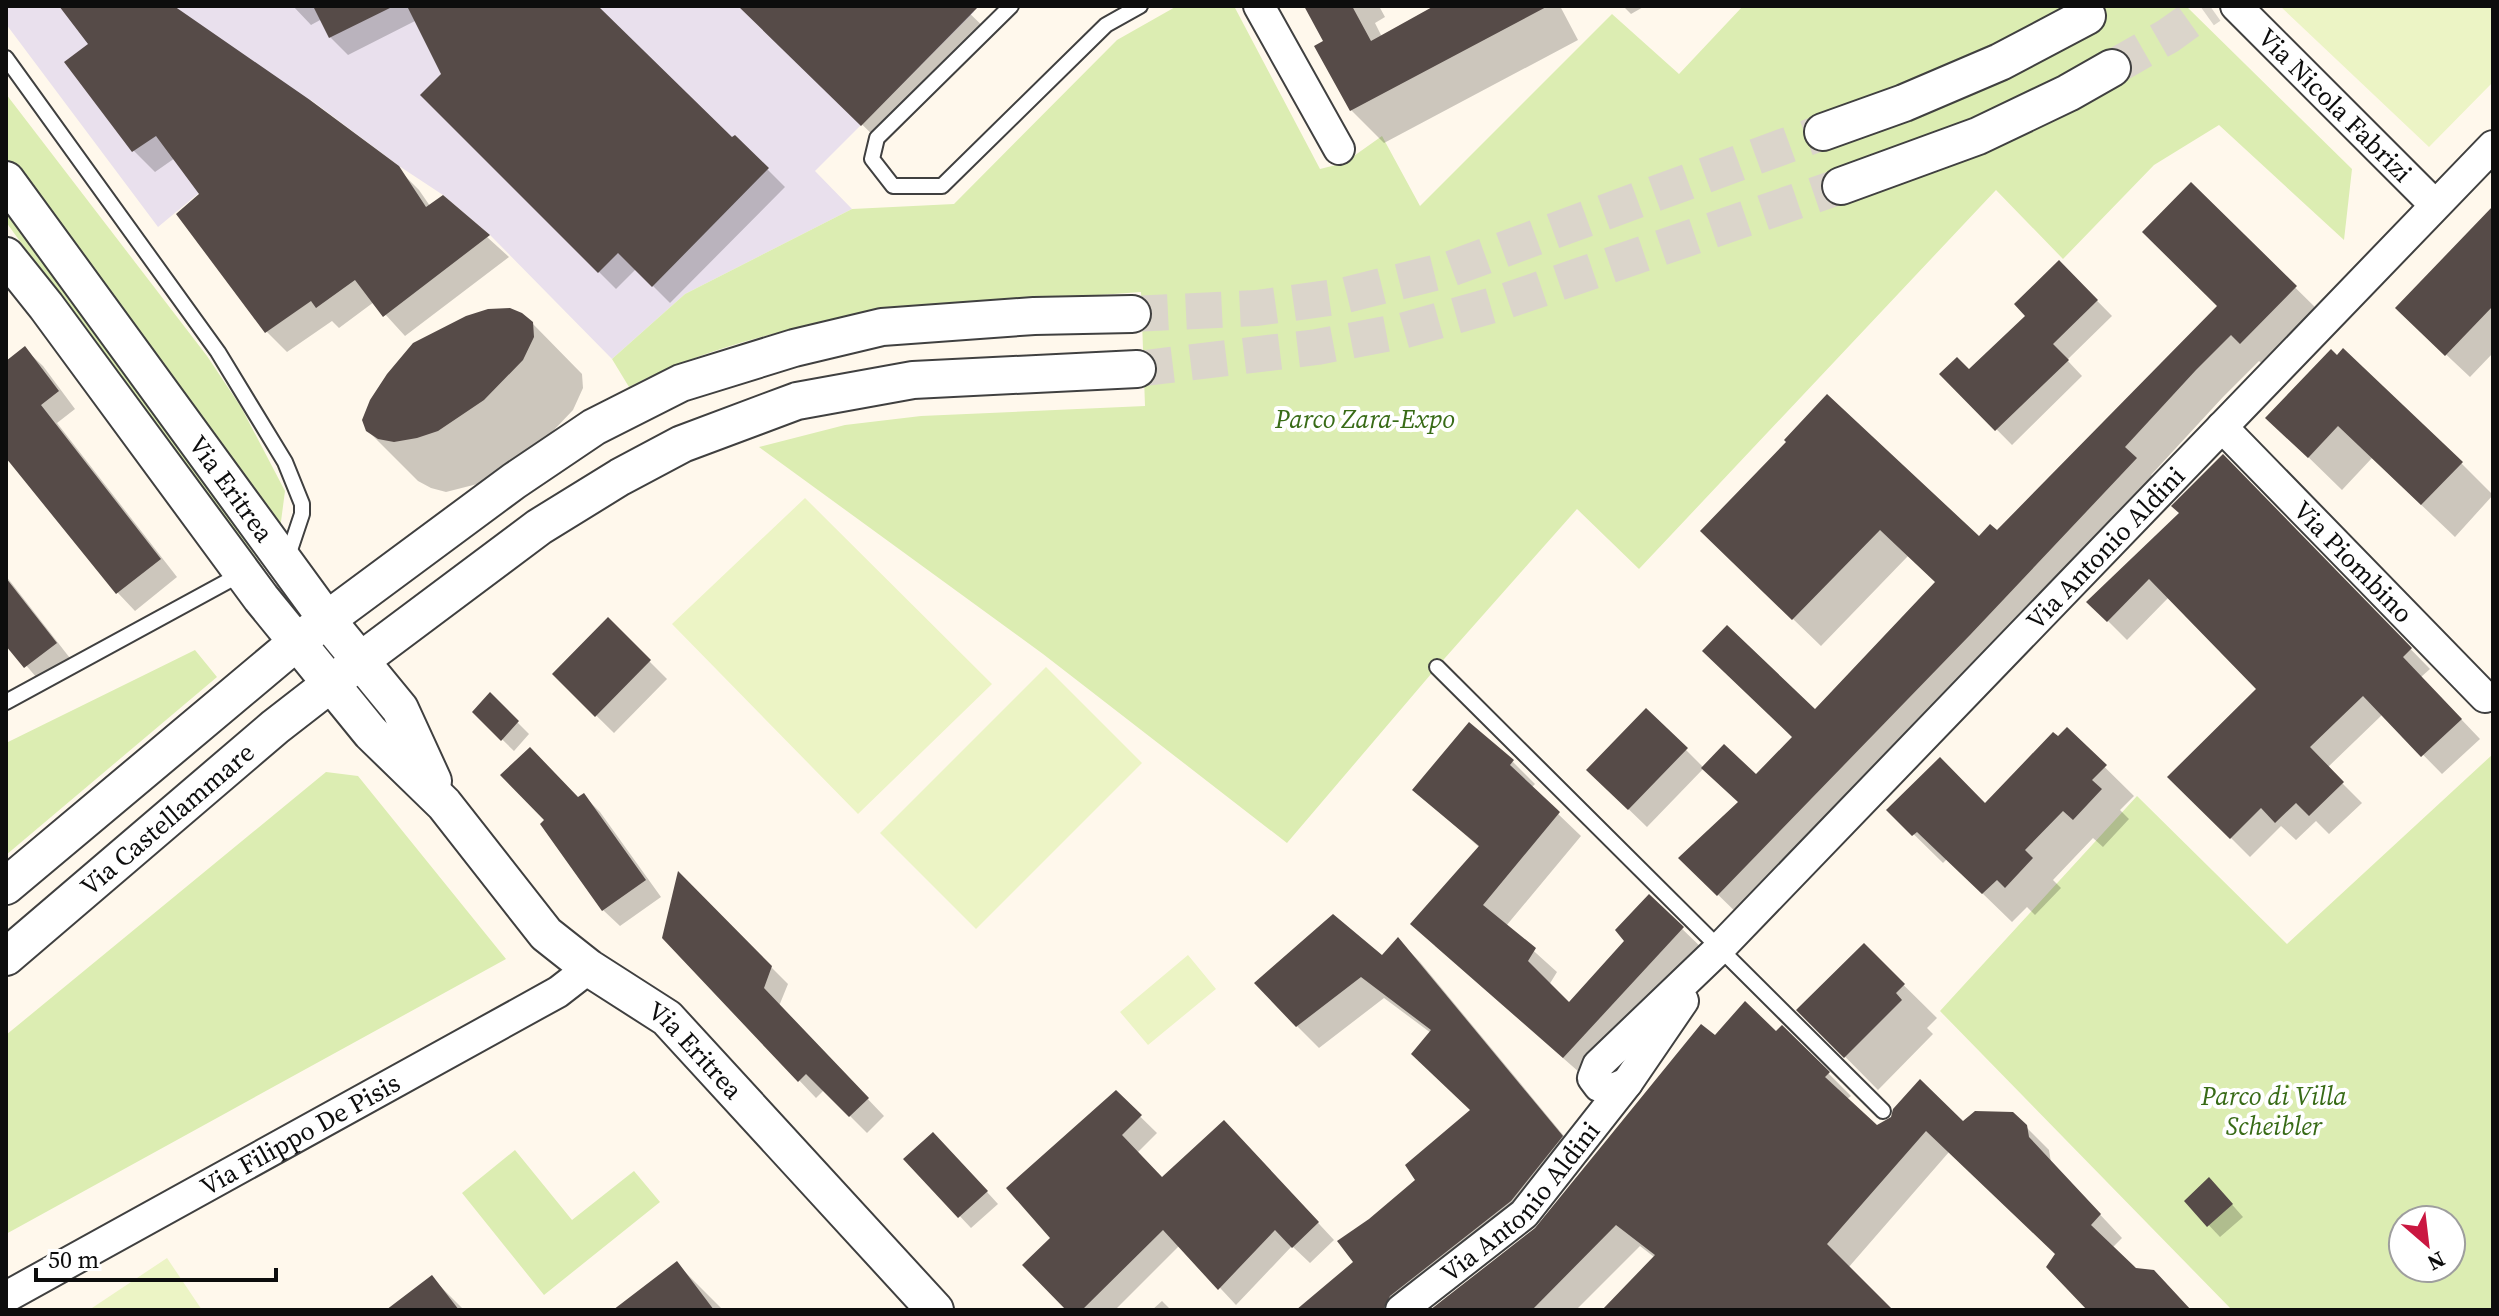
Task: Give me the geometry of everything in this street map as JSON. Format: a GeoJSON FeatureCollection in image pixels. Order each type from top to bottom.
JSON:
{"type":"FeatureCollection","features":[{"type":"Feature","properties":{"kind":"street"},"geometry":{"type":"LineString","coordinates":[[1259,6],[1339,149]]}},
{"type":"Feature","properties":{"kind":"street","name":"Via Nicola Fabrizi"},"geometry":{"type":"LineString","coordinates":[[2236,6],[2435,205]]}},
{"type":"Feature","properties":{"kind":"street"},"geometry":{"type":"LineString","coordinates":[[1823,132],[1904,103],[2000,62],[2087,16]]}},
{"type":"Feature","properties":{"kind":"street"},"geometry":{"type":"LineString","coordinates":[[1841,186],[1978,136],[2112,68]]}},
{"type":"Feature","properties":{"kind":"street","name":"Via Antonio Aldini"},"geometry":{"type":"LineString","coordinates":[[1401,1310],[1524,1214],[1627,1083],[1719,949],[2493,146]]}},
{"type":"Feature","properties":{"kind":"street","name":"Via Eritrea"},"geometry":{"type":"LineString","coordinates":[[6,180],[327,620],[400,709],[444,804]]}},
{"type":"Feature","properties":{"kind":"street","name":"Via Eritrea"},"geometry":{"type":"LineString","coordinates":[[6,256],[46,306],[241,574],[371,733],[444,804],[546,934],[589,968],[667,1018],[935,1310]]}},
{"type":"Feature","properties":{"kind":"street","name":"Via Eritrea"},"geometry":{"type":"LineString","coordinates":[[6,273],[46,306]]}},
{"type":"Feature","properties":{"kind":"street","name":"Via Castellammare"},"geometry":{"type":"LineString","coordinates":[[6,886],[298,641],[514,481],[594,427],[681,383],[794,348],[882,327],[1034,316],[1132,314]]}},
{"type":"Feature","properties":{"kind":"street","name":"Via Castellammare"},"geometry":{"type":"LineString","coordinates":[[6,957],[275,727],[360,661],[539,527],[620,477],[682,444],[797,401],[913,380],[1137,369]]}},
{"type":"Feature","properties":{"kind":"street","name":"Via Piombino"},"geometry":{"type":"LineString","coordinates":[[2222,427],[2485,697]]}},
{"type":"Feature","properties":{"kind":"street","name":"Via Filippo De Pisis"},"geometry":{"type":"LineString","coordinates":[[6,1297],[539,1003],[589,968]]}},
{"type":"Feature","properties":{"kind":"lane"},"geometry":{"type":"LineString","coordinates":[[1011,6],[877,138],[872,159],[893,186],[942,186],[1106,25],[1140,6]]}},
{"type":"Feature","properties":{"kind":"lane"},"geometry":{"type":"LineString","coordinates":[[6,58],[218,352],[285,462],[302,504],[302,514],[286,563]]}},
{"type":"Feature","properties":{"kind":"lane"},"geometry":{"type":"LineString","coordinates":[[6,702],[241,574]]}},
{"type":"Feature","properties":{"kind":"lane"},"geometry":{"type":"LineString","coordinates":[[1437,667],[1883,1111]]}},
{"type":"Feature","properties":{"kind":"shaded area"},"geometry":{"type":"Polygon","coordinates":[[[6,6],[967,6],[974,12],[815,171],[852,209],[685,294],[612,359],[490,235],[443,195],[311,100],[158,227],[6,24],[6,6]]]}},
{"type":"Feature","properties":{"kind":"green space","name":"Parco Zara-Expo"},"geometry":{"type":"Polygon","coordinates":[[[1177,6],[1234,6],[1320,169],[1344,163],[1382,136],[1420,206],[1612,14],[1679,74],[1743,6],[2186,6],[2352,169],[2344,240],[2219,125],[2154,165],[2063,259],[1996,190],[1639,569],[1577,509],[1287,843],[1043,654],[759,447],[845,425],[921,416],[1145,406],[1141,292],[944,306],[814,325],[751,340],[689,360],[629,387],[612,359],[685,294],[852,209],[954,204],[1117,40],[1177,6]]]}},
{"type":"Feature","properties":{"kind":"green space"},"geometry":{"type":"Polygon","coordinates":[[[2280,6],[2493,6],[2493,82],[2429,147],[2280,6]]]}},
{"type":"Feature","properties":{"kind":"green space"},"geometry":{"type":"Polygon","coordinates":[[[6,94],[207,356],[241,407],[285,491],[280,529],[6,168],[6,94]]]}},
{"type":"Feature","properties":{"kind":"green space"},"geometry":{"type":"Polygon","coordinates":[[[6,206],[73,290],[265,570],[261,574],[6,222],[6,206]]]}},
{"type":"Feature","properties":{"kind":"green space"},"geometry":{"type":"Polygon","coordinates":[[[805,498],[992,684],[858,814],[672,624],[805,498]]]}},
{"type":"Feature","properties":{"kind":"green space"},"geometry":{"type":"Polygon","coordinates":[[[195,650],[217,677],[6,855],[6,743],[195,650]]]}},
{"type":"Feature","properties":{"kind":"green space"},"geometry":{"type":"Polygon","coordinates":[[[1046,667],[1142,763],[976,929],[880,833],[1046,667]]]}},
{"type":"Feature","properties":{"kind":"green space","name":"Parco di Villa Scheibler"},"geometry":{"type":"Polygon","coordinates":[[[2493,754],[2493,1310],[2232,1310],[1940,1011],[2137,796],[2287,944],[2493,754]]]}},
{"type":"Feature","properties":{"kind":"green space"},"geometry":{"type":"Polygon","coordinates":[[[326,772],[358,776],[506,959],[6,1234],[6,1035],[326,772]]]}},
{"type":"Feature","properties":{"kind":"green space"},"geometry":{"type":"Polygon","coordinates":[[[1188,955],[1216,989],[1148,1045],[1120,1012],[1188,955]]]}},
{"type":"Feature","properties":{"kind":"green space"},"geometry":{"type":"Polygon","coordinates":[[[515,1150],[572,1220],[634,1171],[660,1202],[544,1295],[462,1193],[515,1150]]]}},
{"type":"Feature","properties":{"kind":"green space"},"geometry":{"type":"Polygon","coordinates":[[[167,1258],[202,1310],[89,1310],[167,1258]]]}},
{"type":"Feature","properties":{"kind":"building"},"geometry":{"type":"Polygon","coordinates":[[[59,6],[174,6],[399,166],[426,207],[443,195],[490,235],[383,317],[355,280],[316,308],[311,301],[265,333],[176,214],[199,194],[156,136],[132,152],[64,62],[88,44],[59,6]]]}},
{"type":"Feature","properties":{"kind":"building"},"geometry":{"type":"Polygon","coordinates":[[[313,6],[394,6],[329,38],[313,6]]]}},
{"type":"Feature","properties":{"kind":"building"},"geometry":{"type":"Polygon","coordinates":[[[407,6],[598,6],[732,137],[735,135],[769,168],[652,287],[618,253],[598,273],[420,95],[441,74],[407,6]]]}},
{"type":"Feature","properties":{"kind":"building"},"geometry":{"type":"Polygon","coordinates":[[[738,6],[979,6],[861,126],[738,6]]]}},
{"type":"Feature","properties":{"kind":"building"},"geometry":{"type":"Polygon","coordinates":[[[1304,6],[1352,6],[1371,41],[1434,6],[1548,6],[1350,111],[1314,46],[1323,41],[1304,6]]]}},
{"type":"Feature","properties":{"kind":"building"},"geometry":{"type":"Polygon","coordinates":[[[2191,182],[2297,286],[2240,344],[2231,335],[2196,370],[2125,447],[2137,458],[1717,896],[1678,858],[1738,802],[1701,768],[1724,744],[1756,774],[1792,737],[1702,651],[1727,625],[1815,709],[1935,582],[1880,530],[1792,620],[1700,531],[1786,442],[1784,440],[1827,394],[1979,536],[1990,524],[1997,530],[2217,306],[2142,232],[2191,182]]]}},
{"type":"Feature","properties":{"kind":"building"},"geometry":{"type":"Polygon","coordinates":[[[2493,206],[2493,306],[2445,356],[2395,308],[2493,206]]]}},
{"type":"Feature","properties":{"kind":"building"},"geometry":{"type":"Polygon","coordinates":[[[2059,260],[2098,300],[2053,344],[2069,360],[1995,431],[1939,374],[1957,357],[1969,369],[2025,316],[2014,304],[2059,260]]]}},
{"type":"Feature","properties":{"kind":"building"},"geometry":{"type":"Polygon","coordinates":[[[510,308],[533,322],[534,337],[523,360],[484,400],[438,431],[417,438],[394,442],[378,439],[366,431],[362,420],[370,400],[413,343],[466,316],[488,309],[510,308]]]}},
{"type":"Feature","properties":{"kind":"building"},"geometry":{"type":"Polygon","coordinates":[[[25,346],[59,391],[41,405],[161,559],[116,594],[6,458],[6,361],[25,346]]]}},
{"type":"Feature","properties":{"kind":"building"},"geometry":{"type":"Polygon","coordinates":[[[2343,348],[2463,462],[2421,505],[2338,426],[2308,458],[2265,418],[2331,349],[2337,355],[2343,348]]]}},
{"type":"Feature","properties":{"kind":"building"},"geometry":{"type":"Polygon","coordinates":[[[2223,454],[2412,648],[2403,657],[2462,719],[2421,757],[2363,696],[2310,747],[2344,782],[2309,816],[2296,803],[2275,823],[2261,808],[2230,839],[2167,777],[2256,689],[2149,579],[2107,622],[2086,602],[2179,513],[2171,506],[2223,454]]]}},
{"type":"Feature","properties":{"kind":"building"},"geometry":{"type":"Polygon","coordinates":[[[6,578],[57,643],[24,668],[6,646],[6,578]]]}},
{"type":"Feature","properties":{"kind":"building"},"geometry":{"type":"Polygon","coordinates":[[[608,617],[651,660],[595,717],[552,674],[608,617]]]}},
{"type":"Feature","properties":{"kind":"building"},"geometry":{"type":"Polygon","coordinates":[[[490,692],[519,721],[501,741],[472,712],[490,692]]]}},
{"type":"Feature","properties":{"kind":"building"},"geometry":{"type":"Polygon","coordinates":[[[1646,708],[1688,748],[1628,810],[1586,770],[1646,708]]]}},
{"type":"Feature","properties":{"kind":"building"},"geometry":{"type":"Polygon","coordinates":[[[1469,722],[1514,760],[1510,765],[1560,812],[1483,905],[1536,948],[1528,961],[1569,1002],[1624,941],[1615,930],[1649,894],[1684,927],[1563,1058],[1410,924],[1479,846],[1412,790],[1469,722]]]}},
{"type":"Feature","properties":{"kind":"building"},"geometry":{"type":"Polygon","coordinates":[[[2067,727],[2107,765],[2092,780],[2102,789],[2073,820],[2063,811],[2025,850],[2033,858],[2005,888],[1997,880],[1982,894],[1917,832],[1912,836],[1886,810],[1940,757],[1985,803],[2053,732],[2058,736],[2067,727]]]}},
{"type":"Feature","properties":{"kind":"building"},"geometry":{"type":"Polygon","coordinates":[[[530,747],[578,797],[584,793],[646,880],[602,911],[540,824],[544,820],[500,775],[530,747]]]}},
{"type":"Feature","properties":{"kind":"building"},"geometry":{"type":"Polygon","coordinates":[[[678,871],[772,966],[764,988],[869,1098],[849,1117],[806,1074],[798,1082],[662,938],[678,871]]]}},
{"type":"Feature","properties":{"kind":"building"},"geometry":{"type":"Polygon","coordinates":[[[1333,914],[1382,955],[1398,937],[1563,1136],[1511,1201],[1390,1296],[1383,1310],[1296,1310],[1353,1262],[1337,1241],[1415,1180],[1405,1165],[1470,1110],[1411,1054],[1431,1030],[1361,977],[1296,1027],[1254,983],[1333,914]]]}},
{"type":"Feature","properties":{"kind":"building"},"geometry":{"type":"Polygon","coordinates":[[[1864,943],[1905,984],[1896,993],[1902,1000],[1844,1058],[1796,1010],[1864,943]]]}},
{"type":"Feature","properties":{"kind":"building"},"geometry":{"type":"Polygon","coordinates":[[[1745,1001],[1776,1031],[1782,1025],[1830,1072],[1825,1077],[1877,1125],[1891,1117],[1893,1109],[1920,1079],[1963,1121],[1975,1111],[2013,1112],[2027,1125],[2029,1137],[2101,1214],[2091,1225],[2136,1268],[2154,1270],[2191,1310],[2087,1310],[2046,1267],[2055,1254],[1926,1131],[1827,1244],[1893,1310],[1602,1310],[1655,1255],[1616,1225],[1532,1310],[1430,1310],[1535,1228],[1701,1024],[1715,1035],[1745,1001]]]}},
{"type":"Feature","properties":{"kind":"building"},"geometry":{"type":"Polygon","coordinates":[[[1116,1090],[1142,1115],[1122,1135],[1162,1177],[1224,1120],[1319,1222],[1292,1248],[1275,1230],[1218,1290],[1163,1230],[1082,1310],[1066,1310],[1022,1265],[1050,1238],[1006,1188],[1116,1090]]]}},
{"type":"Feature","properties":{"kind":"building"},"geometry":{"type":"Polygon","coordinates":[[[933,1132],[988,1191],[958,1218],[903,1159],[933,1132]]]}},
{"type":"Feature","properties":{"kind":"building"},"geometry":{"type":"Polygon","coordinates":[[[2209,1177],[2233,1204],[2207,1227],[2184,1201],[2209,1177]]]}},
{"type":"Feature","properties":{"kind":"building"},"geometry":{"type":"Polygon","coordinates":[[[677,1261],[714,1310],[613,1310],[677,1261]]]}},
{"type":"Feature","properties":{"kind":"building"},"geometry":{"type":"Polygon","coordinates":[[[432,1275],[459,1310],[386,1310],[432,1275]]]}},
{"type":"Feature","properties":{"kind":"tunnel"},"geometry":{"type":"LineString","coordinates":[[2112,68],[2168,36],[2210,6]]}},
{"type":"Feature","properties":{"kind":"tunnel"},"geometry":{"type":"LineString","coordinates":[[1132,314],[1257,308],[1342,296],[1450,269],[1823,132]]}},
{"type":"Feature","properties":{"kind":"tunnel"},"geometry":{"type":"LineString","coordinates":[[1137,369],[1317,347],[1402,331],[1497,304],[1841,186]]}}]}
